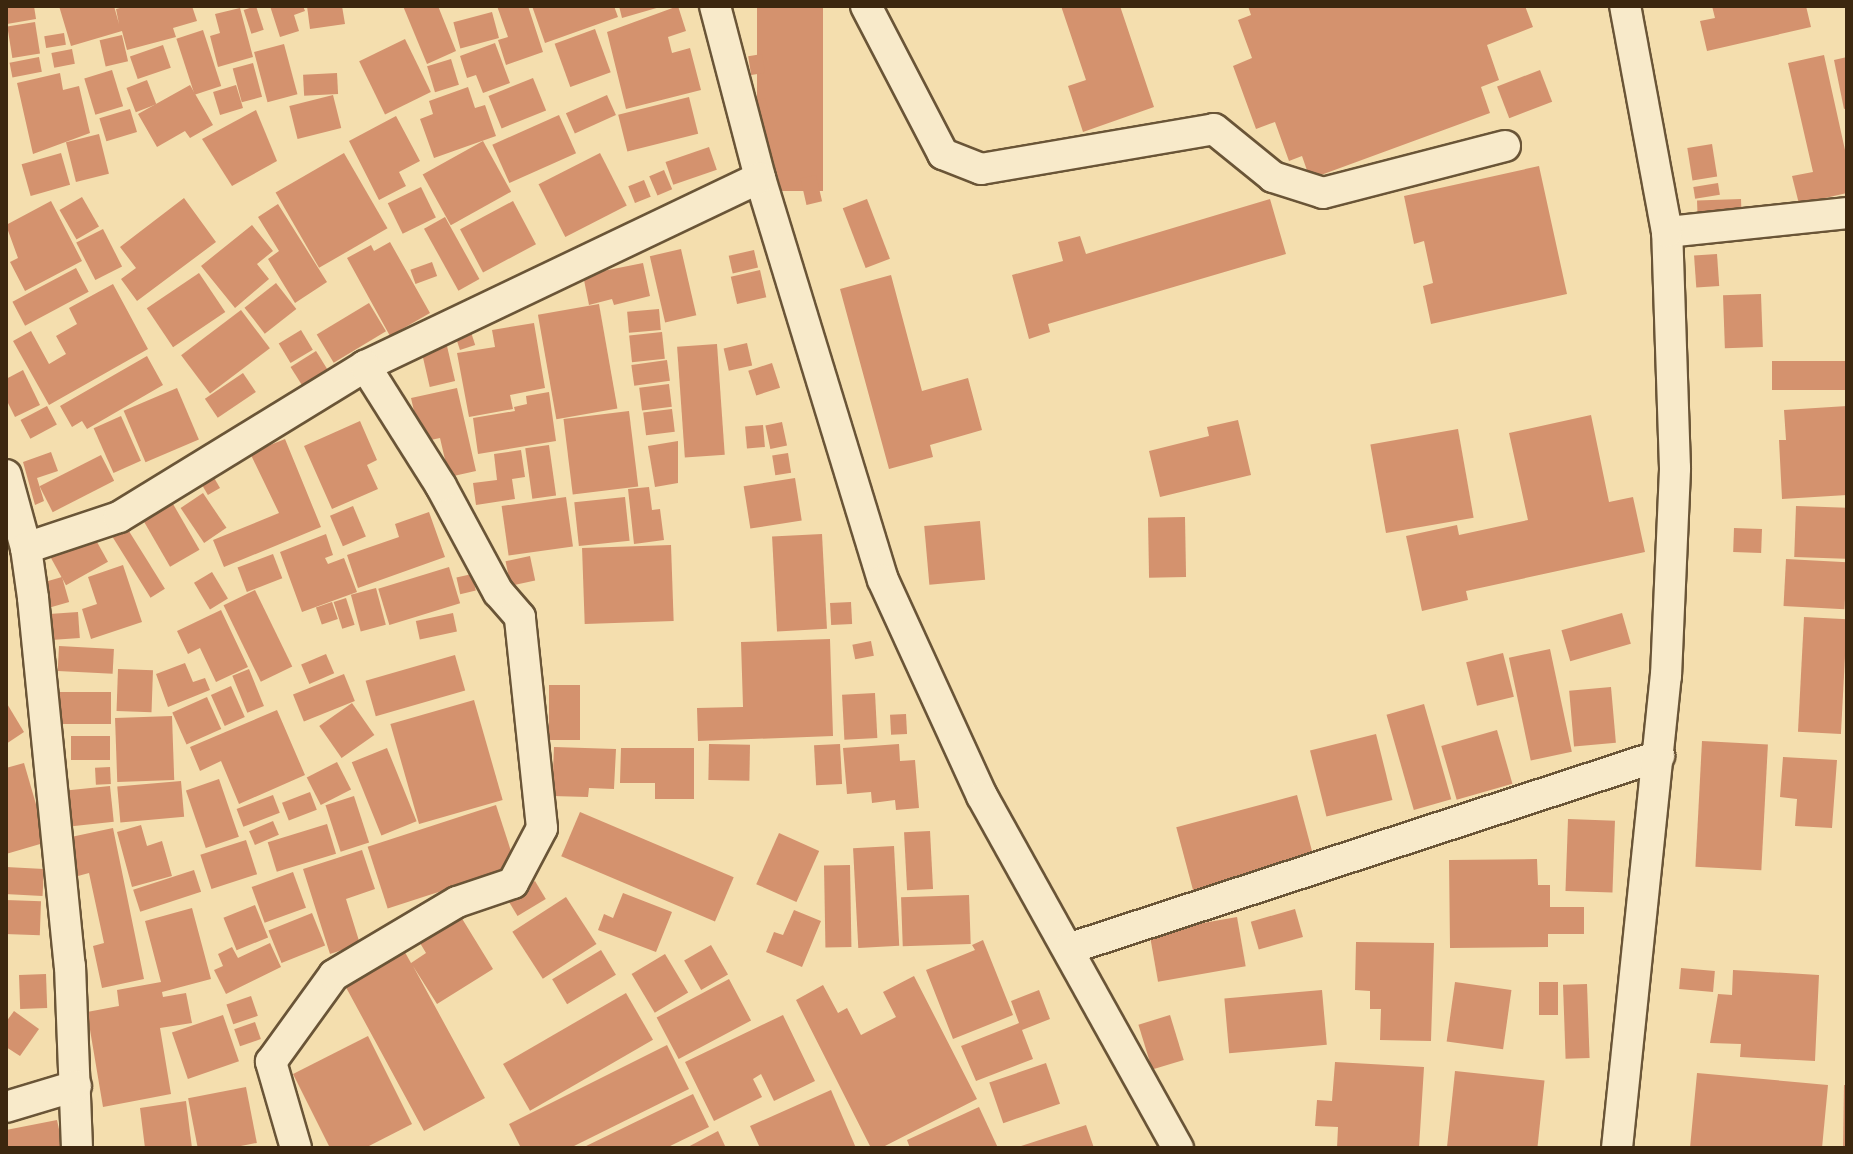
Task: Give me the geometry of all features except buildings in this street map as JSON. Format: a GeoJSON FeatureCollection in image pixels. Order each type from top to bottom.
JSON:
{"type":"FeatureCollection","features":[{"type":"Feature","properties":{"kind":"street"},"geometry":{"type":"LineString","coordinates":[[715,6],[760,178],[883,580],[982,796],[1178,1148]]}},
{"type":"Feature","properties":{"kind":"street"},"geometry":{"type":"LineString","coordinates":[[866,6],[943,154],[981,169],[1214,129],[1273,177],[1323,193],[1505,146]]}},
{"type":"Feature","properties":{"kind":"street"},"geometry":{"type":"LineString","coordinates":[[1617,1148],[1659,756],[1675,468],[1667,232],[1625,6]]}},
{"type":"Feature","properties":{"kind":"street"},"geometry":{"type":"LineString","coordinates":[[26,548],[119,517],[365,366],[760,178]]}},
{"type":"Feature","properties":{"kind":"street"},"geometry":{"type":"LineString","coordinates":[[1667,232],[1847,213]]}},
{"type":"Feature","properties":{"kind":"street"},"geometry":{"type":"LineString","coordinates":[[296,1148],[271,1062],[334,975],[457,902],[513,883],[542,828],[520,617],[498,592],[441,486],[365,366]]}},
{"type":"Feature","properties":{"kind":"street"},"geometry":{"type":"LineString","coordinates":[[6,475],[26,548],[70,966],[77,1148]]}},
{"type":"Feature","properties":{"kind":"street"},"geometry":{"type":"LineString","coordinates":[[1068,949],[1659,756]]}},
{"type":"Feature","properties":{"kind":"street"},"geometry":{"type":"LineString","coordinates":[[6,1107],[76,1086]]}}]}
